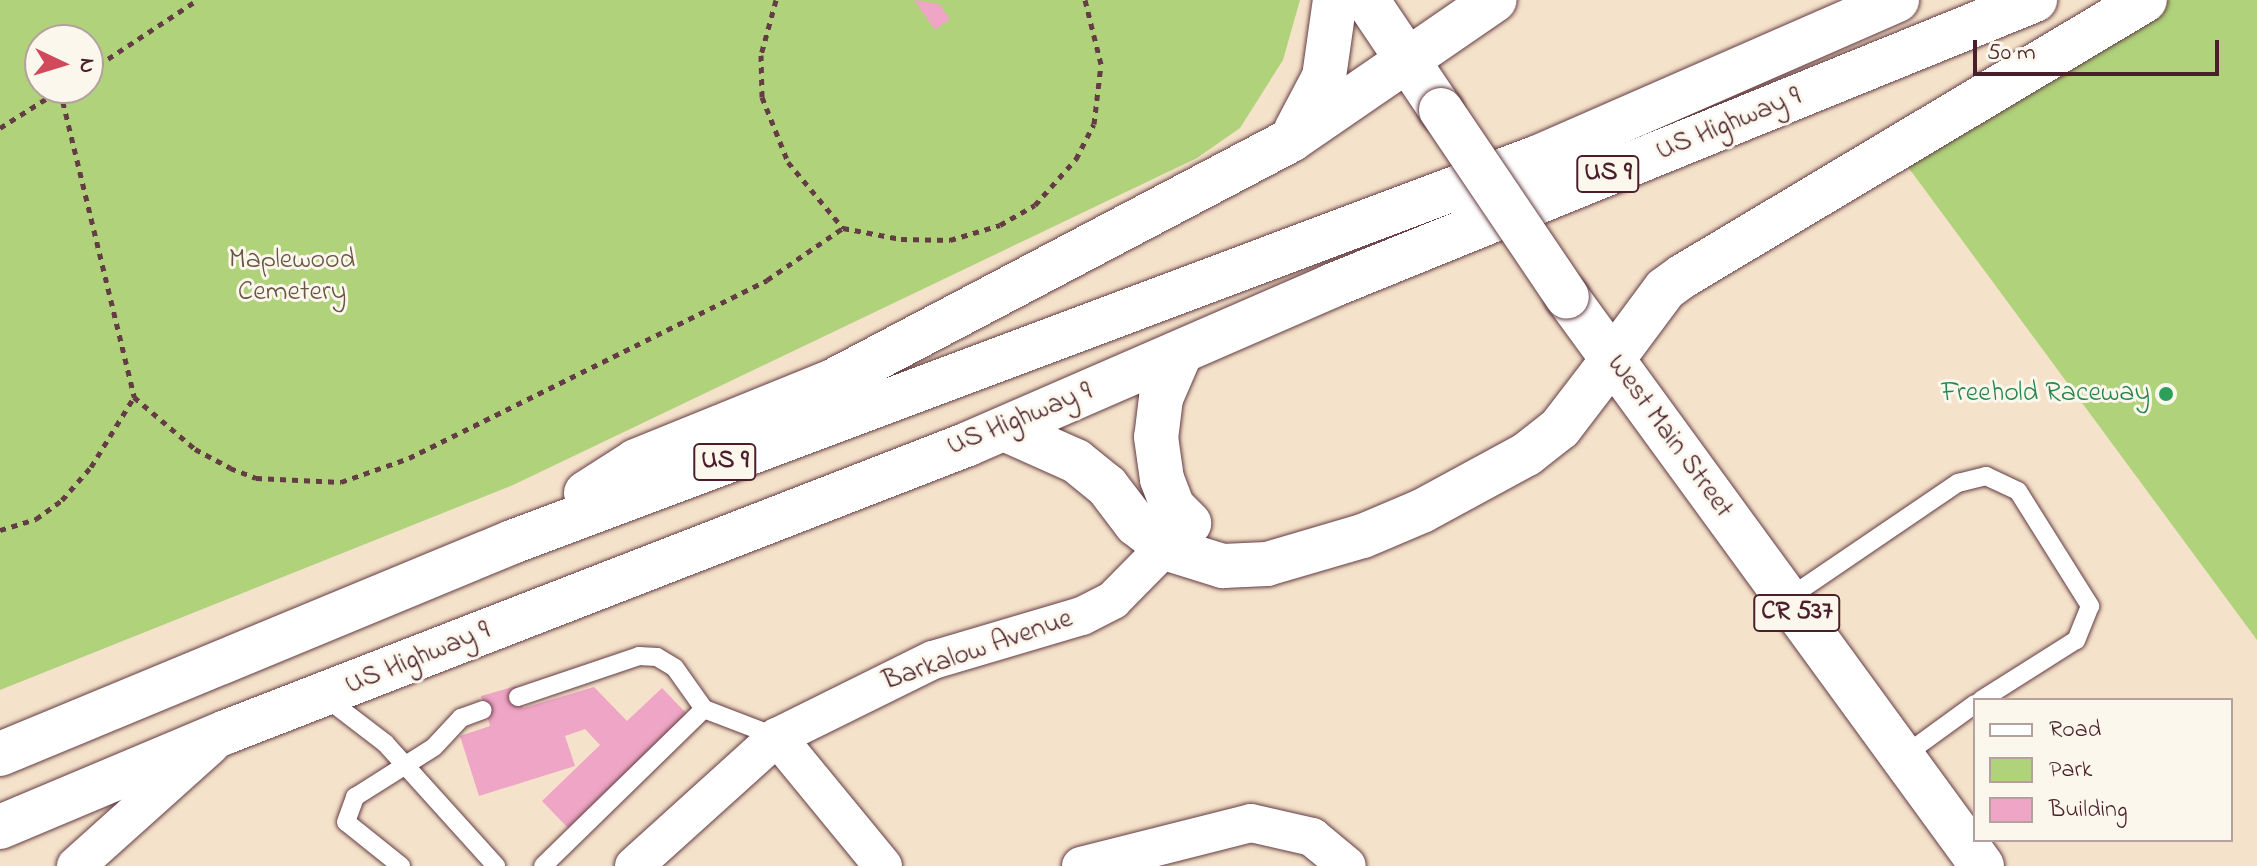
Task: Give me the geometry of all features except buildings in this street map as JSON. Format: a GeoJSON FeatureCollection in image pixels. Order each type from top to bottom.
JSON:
{"type":"FeatureCollection","features":[{"type":"Feature","properties":{"kind":"main road"},"geometry":{"type":"LineString","coordinates":[[1291,140],[1324,77],[1335,0]]}},
{"type":"Feature","properties":{"kind":"main road","name":"West Main Street"},"geometry":{"type":"LineString","coordinates":[[1367,0],[1567,297],[1982,866]]}},
{"type":"Feature","properties":{"kind":"main road"},"geometry":{"type":"LineString","coordinates":[[512,542],[636,461],[833,381],[1291,140],[1406,57],[1495,0]]}},
{"type":"Feature","properties":{"kind":"main road","name":"US Highway 9"},"geometry":{"type":"LineString","coordinates":[[0,754],[512,542],[1457,189],[1897,0]]}},
{"type":"Feature","properties":{"kind":"main road","name":"US Highway 9"},"geometry":{"type":"LineString","coordinates":[[0,827],[226,732],[325,697],[1004,429],[1331,286],[2035,0]]}},
{"type":"Feature","properties":{"kind":"main road"},"geometry":{"type":"LineString","coordinates":[[1004,429],[1076,461],[1107,486],[1136,524],[1178,536],[1223,566],[1267,564],[1422,511],[1527,454],[1560,428],[1665,289],[1683,276],[2145,0]]}},
{"type":"Feature","properties":{"kind":"main road"},"geometry":{"type":"LineString","coordinates":[[1178,536],[1173,507],[1162,479],[1156,437],[1161,398],[1181,352]]}},
{"type":"Feature","properties":{"kind":"street","name":"Barkalow Avenue"},"geometry":{"type":"LineString","coordinates":[[634,866],[777,737],[933,660],[1082,616],[1113,600],[1178,536]]}},
{"type":"Feature","properties":{"kind":"street"},"geometry":{"type":"LineString","coordinates":[[76,866],[226,732]]}},
{"type":"Feature","properties":{"kind":"street"},"geometry":{"type":"LineString","coordinates":[[777,737],[883,866]]}},
{"type":"Feature","properties":{"kind":"street"},"geometry":{"type":"LineString","coordinates":[[1081,866],[1251,823],[1285,827],[1312,837],[1347,866]]}},
{"type":"Feature","properties":{"kind":"lane"},"geometry":{"type":"LineString","coordinates":[[1787,599],[1958,483],[1986,476],[2018,491],[2090,606],[2076,640],[1984,698]]}},
{"type":"Feature","properties":{"kind":"lane"},"geometry":{"type":"LineString","coordinates":[[518,697],[648,656],[675,668],[704,709],[777,737]]}},
{"type":"Feature","properties":{"kind":"lane"},"geometry":{"type":"LineString","coordinates":[[325,697],[403,763],[496,866]]}},
{"type":"Feature","properties":{"kind":"lane"},"geometry":{"type":"LineString","coordinates":[[1902,757],[1973,705]]}},
{"type":"Feature","properties":{"kind":"lane"},"geometry":{"type":"LineString","coordinates":[[543,866],[704,709]]}},
{"type":"Feature","properties":{"kind":"lane"},"geometry":{"type":"LineString","coordinates":[[401,866],[346,822],[355,797],[403,763],[434,747],[461,718],[483,710]]}},
{"type":"Feature","properties":{"kind":"path"},"geometry":{"type":"LineString","coordinates":[[104,61],[197,0]]}},
{"type":"Feature","properties":{"kind":"path"},"geometry":{"type":"LineString","coordinates":[[776,0],[761,55],[762,97],[768,120],[808,192],[843,228],[901,239],[950,240],[1000,225],[1057,184],[1094,124],[1101,93],[1099,51],[1085,0]]}},
{"type":"Feature","properties":{"kind":"path"},"geometry":{"type":"LineString","coordinates":[[0,128],[38,104]]}},
{"type":"Feature","properties":{"kind":"path"},"geometry":{"type":"LineString","coordinates":[[65,104],[134,397],[195,449],[243,473],[309,484],[354,479],[409,458],[767,280],[843,228]]}},
{"type":"Feature","properties":{"kind":"path"},"geometry":{"type":"LineString","coordinates":[[0,530],[36,519],[62,500],[91,467],[134,397]]}},
{"type":"Feature","properties":{"kind":"green space","name":"Maplewood Cemetery"},"geometry":{"type":"Polygon","coordinates":[[[0,0],[1300,0],[1283,60],[1240,128],[1197,158],[513,485],[0,690],[0,0]]]}},
{"type":"Feature","properties":{"kind":"green space","name":"Freehold Raceway"},"geometry":{"type":"Polygon","coordinates":[[[2145,0],[2257,0],[2257,640],[1894,148],[2145,0]]]}},
{"type":"Feature","properties":{"kind":"place","name":"Freehold Raceway"},"geometry":{"type":"Point","coordinates":[2166,394]}}]}
